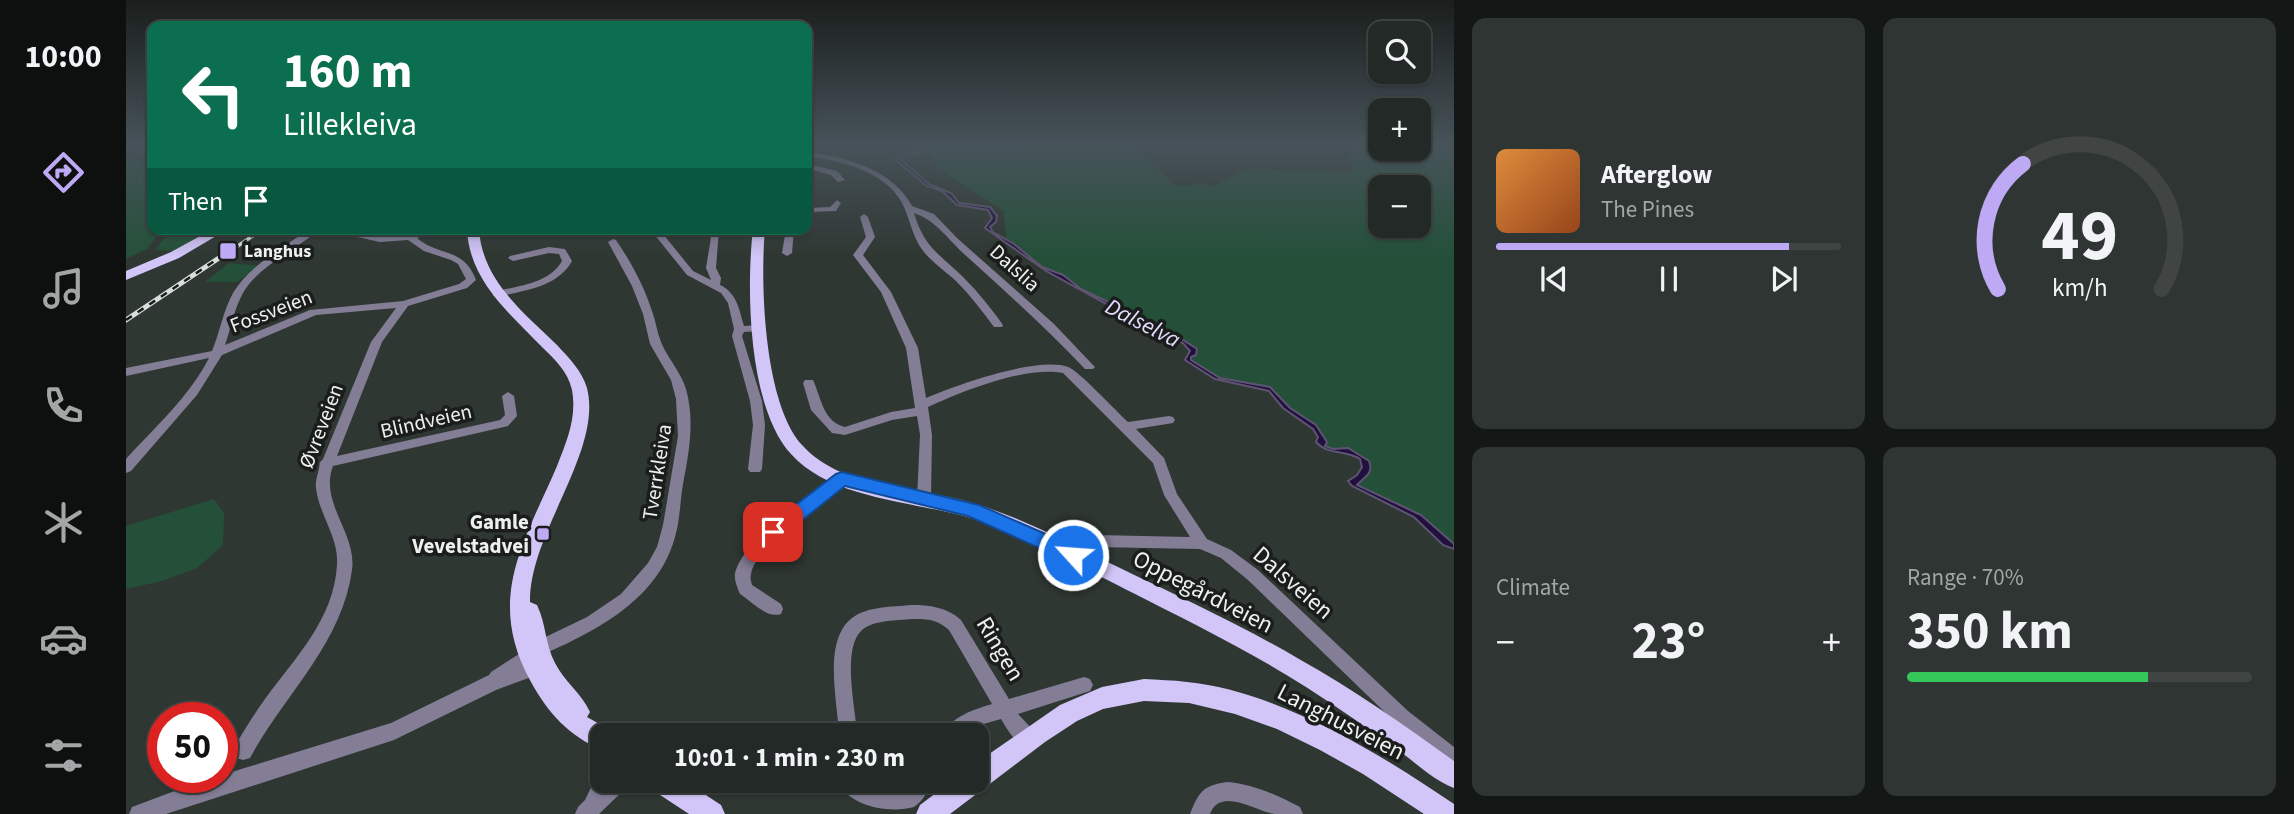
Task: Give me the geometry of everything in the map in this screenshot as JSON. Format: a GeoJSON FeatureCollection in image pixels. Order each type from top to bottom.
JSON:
{"type":"FeatureCollection","features":[{"type":"Feature","properties":{"kind":"main road"},"geometry":{"type":"LineString","coordinates":[[126,276],[175,255],[211,235]]}},
{"type":"Feature","properties":{"kind":"main road"},"geometry":{"type":"LineString","coordinates":[[474,235],[476,252],[497,294],[569,366],[580,392],[581,421],[575,445],[527,558],[520,584],[521,625],[534,657],[590,726]]}},
{"type":"Feature","properties":{"kind":"main road","name":"Oppegårdveien"},"geometry":{"type":"LineString","coordinates":[[759,235],[755,289],[759,328],[777,411],[788,438],[805,457],[842,478],[885,491],[954,504],[995,518],[1152,593],[1293,667],[1454,776]]}},
{"type":"Feature","properties":{"kind":"main road","name":"Langhusveien"},"geometry":{"type":"LineString","coordinates":[[989,770],[1067,714],[1103,697],[1139,691],[1195,693],[1264,713],[1308,732],[1446,814]]}},
{"type":"Feature","properties":{"kind":"main road"},"geometry":{"type":"LineString","coordinates":[[680,793],[712,814]]}},
{"type":"Feature","properties":{"kind":"main road","name":"Langhusveien"},"geometry":{"type":"LineString","coordinates":[[943,810],[961,793]]}},
{"type":"Feature","properties":{"kind":"street"},"geometry":{"type":"LineString","coordinates":[[885,181],[900,194],[909,208],[912,228],[922,244],[976,297],[998,325]]}},
{"type":"Feature","properties":{"kind":"street"},"geometry":{"type":"LineString","coordinates":[[812,210],[833,209],[837,203]]}},
{"type":"Feature","properties":{"kind":"street","name":"Dalslia"},"geometry":{"type":"LineString","coordinates":[[909,208],[931,216],[1050,326],[1089,367]]}},
{"type":"Feature","properties":{"kind":"street"},"geometry":{"type":"LineString","coordinates":[[864,217],[871,237],[858,255],[886,292],[911,342],[926,435],[924,498]]}},
{"type":"Feature","properties":{"kind":"street"},"geometry":{"type":"LineString","coordinates":[[126,468],[186,399],[218,352],[234,302],[243,286],[307,235]]}},
{"type":"Feature","properties":{"kind":"street"},"geometry":{"type":"LineString","coordinates":[[360,235],[372,239],[412,239],[423,235]]}},
{"type":"Feature","properties":{"kind":"street"},"geometry":{"type":"LineString","coordinates":[[660,235],[681,265],[699,279],[725,291],[733,303],[739,329],[737,336],[749,372],[759,425],[755,469]]}},
{"type":"Feature","properties":{"kind":"street"},"geometry":{"type":"LineString","coordinates":[[715,235],[711,268],[716,278],[715,285]]}},
{"type":"Feature","properties":{"kind":"street"},"geometry":{"type":"LineString","coordinates":[[787,253],[789,235]]}},
{"type":"Feature","properties":{"kind":"street","name":"Fossveien"},"geometry":{"type":"LineString","coordinates":[[126,372],[218,352],[314,312],[404,304],[470,282],[471,275],[458,259],[419,246],[412,239]]}},
{"type":"Feature","properties":{"kind":"street","name":"Tverrkleiva"},"geometry":{"type":"LineString","coordinates":[[534,657],[604,615],[636,591],[649,577],[665,547],[670,529],[687,434],[685,410],[675,373],[656,346],[647,310],[628,265],[613,242]]}},
{"type":"Feature","properties":{"kind":"street"},"geometry":{"type":"LineString","coordinates":[[497,294],[546,280],[561,271],[568,261],[557,249],[513,258]]}},
{"type":"Feature","properties":{"kind":"street","name":"Øvreveien"},"geometry":{"type":"LineString","coordinates":[[243,751],[269,706],[313,653],[336,606],[343,580],[345,550],[321,492],[326,463],[377,342],[404,304]]}},
{"type":"Feature","properties":{"kind":"street"},"geometry":{"type":"LineString","coordinates":[[739,329],[759,328]]}},
{"type":"Feature","properties":{"kind":"street"},"geometry":{"type":"LineString","coordinates":[[809,383],[817,410],[836,430],[850,429],[921,409],[968,385],[1057,366]]}},
{"type":"Feature","properties":{"kind":"street","name":"Dalsveien"},"geometry":{"type":"LineString","coordinates":[[1057,366],[1074,376],[1159,461],[1171,495],[1202,543],[1226,554],[1253,575],[1349,664],[1402,718],[1454,759]]}},
{"type":"Feature","properties":{"kind":"street","name":"Blindveien"},"geometry":{"type":"LineString","coordinates":[[326,463],[504,423],[511,416],[508,396]]}},
{"type":"Feature","properties":{"kind":"street"},"geometry":{"type":"LineString","coordinates":[[1124,427],[1170,420]]}},
{"type":"Feature","properties":{"kind":"street"},"geometry":{"type":"LineString","coordinates":[[775,609],[746,589],[743,572],[746,565],[773,532],[842,478]]}},
{"type":"Feature","properties":{"kind":"street"},"geometry":{"type":"LineString","coordinates":[[1073,555],[1079,547],[1095,541],[1202,543]]}},
{"type":"Feature","properties":{"kind":"street","name":"Ringen"},"geometry":{"type":"LineString","coordinates":[[847,723],[842,668],[848,638],[858,623],[890,614],[932,613],[952,622],[1014,724],[1029,740]]}},
{"type":"Feature","properties":{"kind":"street"},"geometry":{"type":"LineString","coordinates":[[139,814],[195,793],[380,737],[420,720],[491,683],[511,678],[534,657]]}},
{"type":"Feature","properties":{"kind":"street"},"geometry":{"type":"LineString","coordinates":[[1005,708],[1084,685]]}},
{"type":"Feature","properties":{"kind":"street","name":"Ringen"},"geometry":{"type":"LineString","coordinates":[[968,723],[1005,708]]}},
{"type":"Feature","properties":{"kind":"street"},"geometry":{"type":"LineString","coordinates":[[1200,814],[1201,808],[1211,796],[1224,791],[1265,799],[1293,814]]}},
{"type":"Feature","properties":{"kind":"street"},"geometry":{"type":"LineString","coordinates":[[589,809],[598,793]]}},
{"type":"Feature","properties":{"kind":"street"},"geometry":{"type":"LineString","coordinates":[[589,809],[606,793]]}},
{"type":"Feature","properties":{"kind":"street"},"geometry":{"type":"LineString","coordinates":[[859,793],[899,802],[914,793]]}},
{"type":"Feature","properties":{"kind":"green space"},"geometry":{"type":"Polygon","coordinates":[[[126,181],[147,181],[147,235],[158,235],[147,249],[126,259],[126,181]]]}},
{"type":"Feature","properties":{"kind":"green space"},"geometry":{"type":"Polygon","coordinates":[[[958,181],[1170,181],[1174,185],[1188,186],[1198,183],[1211,187],[1223,181],[1368,181],[1368,238],[1431,238],[1431,181],[1454,181],[1454,544],[1421,515],[1357,485],[1365,479],[1365,457],[1348,448],[1333,449],[1325,446],[1327,444],[1316,425],[1290,408],[1270,387],[1218,377],[1191,360],[1191,357],[1196,355],[1190,344],[1147,325],[1127,311],[1081,289],[1063,275],[1045,269],[1006,240],[1004,211],[958,181]]]}},
{"type":"Feature","properties":{"kind":"green space"},"geometry":{"type":"Polygon","coordinates":[[[206,235],[175,251],[156,250],[165,236],[206,235]]]}},
{"type":"Feature","properties":{"kind":"green space"},"geometry":{"type":"Polygon","coordinates":[[[229,263],[261,266],[237,282],[205,282],[229,263]]]}},
{"type":"Feature","properties":{"kind":"green space"},"geometry":{"type":"Polygon","coordinates":[[[214,499],[224,513],[223,545],[197,568],[162,581],[126,589],[126,526],[214,499]]]}},
{"type":"Feature","properties":{"kind":"water","name":"Dalselva"},"geometry":{"type":"Polygon","coordinates":[[[921,181],[951,193],[959,203],[990,207],[997,216],[996,222],[990,227],[993,232],[1014,244],[1042,267],[1063,275],[1081,289],[1197,349],[1191,360],[1220,378],[1270,387],[1290,408],[1316,425],[1327,442],[1325,446],[1333,449],[1348,448],[1369,461],[1369,472],[1357,485],[1421,515],[1454,544],[1454,549],[1443,545],[1414,517],[1352,486],[1348,481],[1357,475],[1362,467],[1360,459],[1321,446],[1316,442],[1318,437],[1313,429],[1283,408],[1269,391],[1215,379],[1185,360],[1190,351],[1183,343],[1143,327],[1046,271],[985,228],[992,218],[988,210],[957,205],[942,191],[921,181]]]}},
{"type":"Feature","properties":{"kind":"railway"},"geometry":{"type":"LineString","coordinates":[[226,254],[254,235]]}},
{"type":"Feature","properties":{"kind":"railway"},"geometry":{"type":"LineString","coordinates":[[126,320],[228,252]]}},
{"type":"Feature","properties":{"kind":"place","name":"Langhus"},"geometry":{"type":"Point","coordinates":[228,251]}},
{"type":"Feature","properties":{"kind":"place","name":"Gamle Vevelstadvei"},"geometry":{"type":"Point","coordinates":[543,534]}},
{"type":"Feature","properties":{"kind":"route"},"geometry":{"type":"LineString","coordinates":[[773,532],[842,478],[885,491],[972,510],[1073,555]]}}]}
